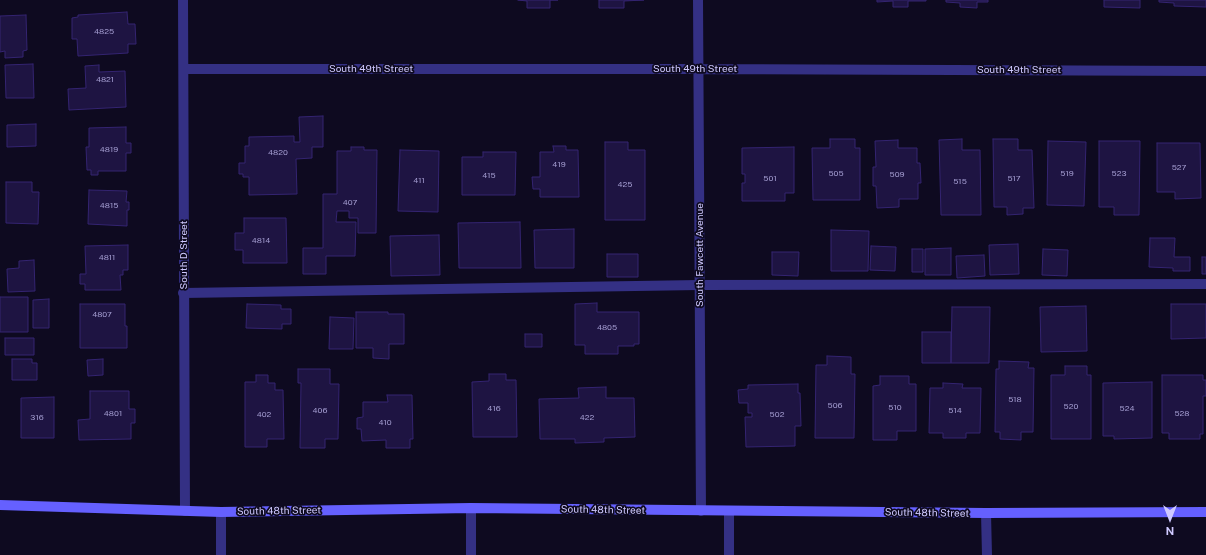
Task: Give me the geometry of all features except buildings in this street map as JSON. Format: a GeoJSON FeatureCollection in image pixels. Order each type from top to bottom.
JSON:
{"type":"FeatureCollection","features":[{"type":"Feature","properties":{"kind":"main road","name":"South 48th Street"},"geometry":{"type":"LineString","coordinates":[[0,504],[221,512],[471,508],[986,513],[1206,512]]}},
{"type":"Feature","properties":{"kind":"street","name":"South D Street"},"geometry":{"type":"LineString","coordinates":[[183,0],[186,511]]}},
{"type":"Feature","properties":{"kind":"street","name":"South Fawcett Avenue"},"geometry":{"type":"LineString","coordinates":[[698,0],[701,511]]}},
{"type":"Feature","properties":{"kind":"street","name":"South 49th Street"},"geometry":{"type":"LineString","coordinates":[[184,69],[1206,71]]}},
{"type":"Feature","properties":{"kind":"street"},"geometry":{"type":"LineString","coordinates":[[184,293],[700,285],[1206,284]]}},
{"type":"Feature","properties":{"kind":"street"},"geometry":{"type":"LineString","coordinates":[[471,508],[471,555]]}},
{"type":"Feature","properties":{"kind":"street"},"geometry":{"type":"LineString","coordinates":[[729,511],[729,555]]}},
{"type":"Feature","properties":{"kind":"street"},"geometry":{"type":"LineString","coordinates":[[221,512],[221,555]]}},
{"type":"Feature","properties":{"kind":"street"},"geometry":{"type":"LineString","coordinates":[[986,513],[987,555]]}}]}
